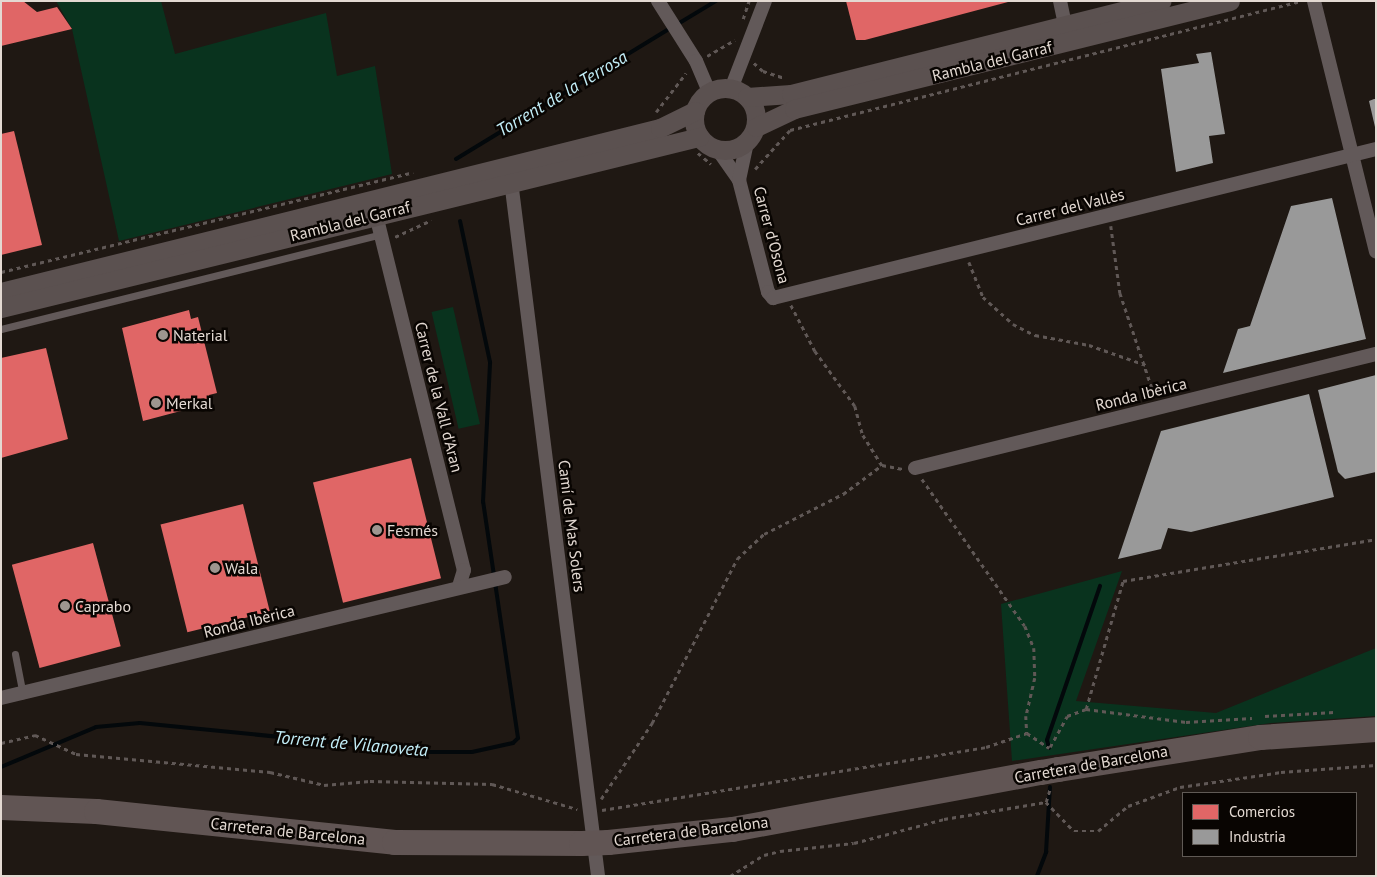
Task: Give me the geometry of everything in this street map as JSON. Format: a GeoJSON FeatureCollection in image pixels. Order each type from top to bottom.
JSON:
{"type":"FeatureCollection","features":[{"type":"Feature","properties":{"kind":"highway","name":"Carretera de Barcelona"},"geometry":{"type":"LineString","coordinates":[[1,807],[96,811],[394,842],[608,842],[732,828],[1050,776],[1260,737],[1376,728]]}},
{"type":"Feature","properties":{"kind":"street"},"geometry":{"type":"LineString","coordinates":[[658,1],[696,60],[709,92]]}},
{"type":"Feature","properties":{"kind":"street"},"geometry":{"type":"LineString","coordinates":[[751,134],[756,111],[739,93],[746,53],[765,1]]}},
{"type":"Feature","properties":{"kind":"street"},"geometry":{"type":"LineString","coordinates":[[1060,1],[1065,25]]}},
{"type":"Feature","properties":{"kind":"street","name":"Rambla del Garraf"},"geometry":{"type":"LineString","coordinates":[[1,308],[376,215],[458,187],[660,128],[695,111],[709,92],[791,94],[1162,1]]}},
{"type":"Feature","properties":{"kind":"street","name":"Rambla del Garraf"},"geometry":{"type":"LineString","coordinates":[[718,150],[734,150],[751,134],[794,110],[1230,1]]}},
{"type":"Feature","properties":{"kind":"street"},"geometry":{"type":"LineString","coordinates":[[1314,1],[1376,251]]}},
{"type":"Feature","properties":{"kind":"street"},"geometry":{"type":"LineString","coordinates":[[695,111],[699,137],[718,150]]}},
{"type":"Feature","properties":{"kind":"street","name":"Carrer d'Osona"},"geometry":{"type":"LineString","coordinates":[[739,180],[751,134]]}},
{"type":"Feature","properties":{"kind":"street","name":"Rambla del Garraf"},"geometry":{"type":"LineString","coordinates":[[1,292],[458,187],[511,181],[699,137]]}},
{"type":"Feature","properties":{"kind":"street","name":"Carrer del Vallès"},"geometry":{"type":"LineString","coordinates":[[780,297],[1376,149]]}},
{"type":"Feature","properties":{"kind":"street","name":"Carrer d'Osona"},"geometry":{"type":"LineString","coordinates":[[718,150],[739,180],[768,292],[780,297]]}},
{"type":"Feature","properties":{"kind":"street","name":"Camí de Mas Solers"},"geometry":{"type":"LineString","coordinates":[[511,181],[598,876]]}},
{"type":"Feature","properties":{"kind":"street","name":"Carrer de la Vall d'Aran"},"geometry":{"type":"LineString","coordinates":[[376,215],[464,570],[459,586]]}},
{"type":"Feature","properties":{"kind":"street","name":"Ronda Ibèrica"},"geometry":{"type":"LineString","coordinates":[[915,468],[1376,354]]}},
{"type":"Feature","properties":{"kind":"street","name":"Ronda Ibèrica"},"geometry":{"type":"LineString","coordinates":[[1,698],[23,696],[459,586],[505,577]]}},
{"type":"Feature","properties":{"kind":"lane","name":"Rambla del Garraf"},"geometry":{"type":"LineString","coordinates":[[1,329],[382,238]]}},
{"type":"Feature","properties":{"kind":"lane"},"geometry":{"type":"LineString","coordinates":[[14,654],[23,696]]}},
{"type":"Feature","properties":{"kind":"path"},"geometry":{"type":"LineString","coordinates":[[690,154],[697,152],[733,182],[750,176],[790,130],[1302,1]]}},
{"type":"Feature","properties":{"kind":"path"},"geometry":{"type":"LineString","coordinates":[[729,47],[746,53],[763,71],[788,78]]}},
{"type":"Feature","properties":{"kind":"path"},"geometry":{"type":"LineString","coordinates":[[646,114],[665,110]]}},
{"type":"Feature","properties":{"kind":"path"},"geometry":{"type":"LineString","coordinates":[[1,272],[424,169]]}},
{"type":"Feature","properties":{"kind":"path"},"geometry":{"type":"LineString","coordinates":[[1111,215],[1120,293],[1146,365],[1158,408]]}},
{"type":"Feature","properties":{"kind":"path"},"geometry":{"type":"LineString","coordinates":[[382,238],[441,217]]}},
{"type":"Feature","properties":{"kind":"path"},"geometry":{"type":"LineString","coordinates":[[966,252],[983,297],[1013,324],[1035,335],[1089,344],[1146,365]]}},
{"type":"Feature","properties":{"kind":"path"},"geometry":{"type":"LineString","coordinates":[[780,297],[815,351],[855,406],[863,435],[882,465],[895,470],[915,468],[1002,588],[1034,648],[1028,733]]}},
{"type":"Feature","properties":{"kind":"path"},"geometry":{"type":"LineString","coordinates":[[590,812],[614,784],[652,723],[738,559],[764,534],[843,494],[882,465]]}},
{"type":"Feature","properties":{"kind":"path"},"geometry":{"type":"LineString","coordinates":[[1086,709],[1123,581],[1376,539]]}},
{"type":"Feature","properties":{"kind":"path"},"geometry":{"type":"LineString","coordinates":[[1028,733],[1049,748],[1067,716],[1086,709],[1203,723],[1339,712]]}},
{"type":"Feature","properties":{"kind":"path"},"geometry":{"type":"LineString","coordinates":[[1,743],[35,735],[76,754],[270,772],[324,784],[370,780],[492,784],[528,798],[590,812],[986,747],[1028,733]]}},
{"type":"Feature","properties":{"kind":"path"},"geometry":{"type":"LineString","coordinates":[[1046,802],[1074,831],[1098,831],[1128,806],[1180,786],[1281,772],[1376,765]]}},
{"type":"Feature","properties":{"kind":"path"},"geometry":{"type":"LineString","coordinates":[[1046,802],[1050,776]]}},
{"type":"Feature","properties":{"kind":"path"},"geometry":{"type":"LineString","coordinates":[[730,876],[764,855],[780,851],[854,843],[944,819],[1046,802]]}},
{"type":"Feature","properties":{"kind":"green space"},"geometry":{"type":"Polygon","coordinates":[[[56,1],[161,1],[175,54],[326,13],[337,76],[375,66],[392,174],[119,241],[72,29],[56,1]]]}},
{"type":"Feature","properties":{"kind":"green space"},"geometry":{"type":"Polygon","coordinates":[[[453,307],[480,424],[459,429],[432,312],[453,307]]]}},
{"type":"Feature","properties":{"kind":"green space"},"geometry":{"type":"Polygon","coordinates":[[[1122,571],[1076,701],[1216,713],[1376,648],[1376,716],[1271,723],[1012,761],[1001,604],[1122,571]]]}},
{"type":"Feature","properties":{"kind":"building: Comercios"},"geometry":{"type":"Polygon","coordinates":[[[1,1],[23,1],[37,12],[57,7],[72,29],[1,46],[1,1]]]}},
{"type":"Feature","properties":{"kind":"building: Comercios"},"geometry":{"type":"Polygon","coordinates":[[[846,1],[1008,2],[865,40],[856,40],[846,1]]]}},
{"type":"Feature","properties":{"kind":"building: Comercios"},"geometry":{"type":"Polygon","coordinates":[[[14,131],[42,245],[1,255],[1,134],[14,131]]]}},
{"type":"Feature","properties":{"kind":"building: Comercios"},"geometry":{"type":"Polygon","coordinates":[[[189,310],[191,319],[198,317],[217,393],[209,395],[211,403],[143,421],[122,328],[189,310]]]}},
{"type":"Feature","properties":{"kind":"building: Comercios"},"geometry":{"type":"Polygon","coordinates":[[[46,348],[68,439],[1,458],[1,358],[46,348]]]}},
{"type":"Feature","properties":{"kind":"building: Comercios","name":"Fesmés"},"geometry":{"type":"Polygon","coordinates":[[[411,458],[441,578],[343,603],[313,482],[411,458]]]}},
{"type":"Feature","properties":{"kind":"building: Comercios","name":"Wala"},"geometry":{"type":"Polygon","coordinates":[[[243,504],[270,612],[187,632],[161,525],[243,504]]]}},
{"type":"Feature","properties":{"kind":"building: Comercios","name":"Caprabo"},"geometry":{"type":"Polygon","coordinates":[[[93,543],[121,646],[40,668],[12,565],[93,543]]]}},
{"type":"Feature","properties":{"kind":"building: Industria"},"geometry":{"type":"Polygon","coordinates":[[[1211,52],[1225,134],[1209,136],[1213,163],[1176,172],[1161,69],[1199,63],[1196,54],[1211,52]]]}},
{"type":"Feature","properties":{"kind":"building: Industria"},"geometry":{"type":"Polygon","coordinates":[[[1376,99],[1375,127],[1369,101],[1376,99]]]}},
{"type":"Feature","properties":{"kind":"building: Industria"},"geometry":{"type":"Polygon","coordinates":[[[1332,198],[1366,339],[1223,373],[1238,329],[1250,326],[1291,206],[1332,198]]]}},
{"type":"Feature","properties":{"kind":"building: Industria"},"geometry":{"type":"Polygon","coordinates":[[[1376,375],[1376,472],[1345,479],[1338,472],[1318,390],[1376,375]]]}},
{"type":"Feature","properties":{"kind":"building: Industria"},"geometry":{"type":"Polygon","coordinates":[[[1309,394],[1334,497],[1191,532],[1168,528],[1161,549],[1118,559],[1161,431],[1309,394]]]}},
{"type":"Feature","properties":{"kind":"waterway","name":"Torrent de Vilanoveta"},"geometry":{"type":"LineString","coordinates":[[681,22],[716,1]]}},
{"type":"Feature","properties":{"kind":"waterway","name":"Torrent de la Terrosa"},"geometry":{"type":"LineString","coordinates":[[456,159],[667,30]]}},
{"type":"Feature","properties":{"kind":"waterway","name":"Torrent de Vilanoveta"},"geometry":{"type":"LineString","coordinates":[[1,767],[96,727],[140,723],[430,752],[472,752],[513,743],[518,738],[483,502],[490,362],[460,221]]}},
{"type":"Feature","properties":{"kind":"waterway"},"geometry":{"type":"LineString","coordinates":[[1049,748],[1047,740],[1100,586]]}},
{"type":"Feature","properties":{"kind":"waterway"},"geometry":{"type":"LineString","coordinates":[[1037,876],[1046,852],[1050,787]]}},
{"type":"Feature","properties":{"kind":"place","name":"Naterial"},"geometry":{"type":"Point","coordinates":[163,335]}},
{"type":"Feature","properties":{"kind":"place","name":"Merkal"},"geometry":{"type":"Point","coordinates":[156,403]}},
{"type":"Feature","properties":{"kind":"place","name":"Fesmés"},"geometry":{"type":"Point","coordinates":[377,530]}},
{"type":"Feature","properties":{"kind":"place","name":"Wala"},"geometry":{"type":"Point","coordinates":[215,568]}},
{"type":"Feature","properties":{"kind":"place","name":"Caprabo"},"geometry":{"type":"Point","coordinates":[65,606]}}]}
